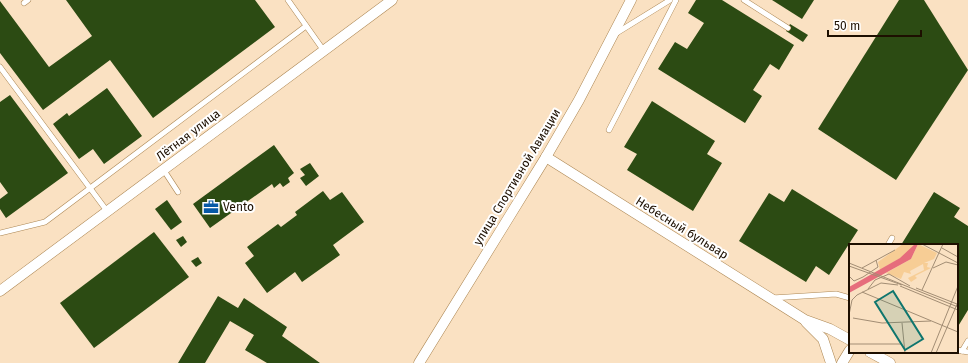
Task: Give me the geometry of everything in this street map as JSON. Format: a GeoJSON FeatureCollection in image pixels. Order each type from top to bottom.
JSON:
{"type":"FeatureCollection","features":[{"type":"Feature","properties":{"kind":"street","name":"Лётная улица"},"geometry":{"type":"LineString","coordinates":[[0,291],[392,0]]}},
{"type":"Feature","properties":{"kind":"street","name":"улица Спортивной Авиации"},"geometry":{"type":"LineString","coordinates":[[420,363],[546,157],[579,100],[631,0]]}},
{"type":"Feature","properties":{"kind":"street","name":"Небесный бульвар"},"geometry":{"type":"LineString","coordinates":[[546,157],[805,320],[830,329],[849,339]]}},
{"type":"Feature","properties":{"kind":"street","name":"Небесный бульвар"},"geometry":{"type":"LineString","coordinates":[[805,320],[823,339],[831,363]]}},
{"type":"Feature","properties":{"kind":"street"},"geometry":{"type":"LineString","coordinates":[[842,363],[849,352]]}},
{"type":"Feature","properties":{"kind":"street"},"geometry":{"type":"LineString","coordinates":[[872,353],[890,363]]}},
{"type":"Feature","properties":{"kind":"lane"},"geometry":{"type":"LineString","coordinates":[[288,0],[324,51]]}},
{"type":"Feature","properties":{"kind":"lane"},"geometry":{"type":"LineString","coordinates":[[658,0],[660,6]]}},
{"type":"Feature","properties":{"kind":"lane"},"geometry":{"type":"LineString","coordinates":[[611,37],[670,0]]}},
{"type":"Feature","properties":{"kind":"lane"},"geometry":{"type":"LineString","coordinates":[[609,130],[676,0]]}},
{"type":"Feature","properties":{"kind":"lane"},"geometry":{"type":"LineString","coordinates":[[744,0],[788,28]]}},
{"type":"Feature","properties":{"kind":"lane"},"geometry":{"type":"LineString","coordinates":[[0,233],[45,222],[306,26]]}},
{"type":"Feature","properties":{"kind":"lane"},"geometry":{"type":"LineString","coordinates":[[0,67],[107,211]]}},
{"type":"Feature","properties":{"kind":"lane"},"geometry":{"type":"LineString","coordinates":[[163,170],[178,192]]}},
{"type":"Feature","properties":{"kind":"lane"},"geometry":{"type":"LineString","coordinates":[[889,244],[892,238]]}},
{"type":"Feature","properties":{"kind":"lane"},"geometry":{"type":"LineString","coordinates":[[769,298],[836,294],[849,298]]}},
{"type":"Feature","properties":{"kind":"lane"},"geometry":{"type":"LineString","coordinates":[[968,341],[960,350],[968,352]]}},
{"type":"Feature","properties":{"kind":"building"},"geometry":{"type":"Polygon","coordinates":[[[66,0],[255,0],[275,27],[153,118],[110,60],[43,110],[0,53],[0,1],[49,67],[92,36],[66,0]]]}},
{"type":"Feature","properties":{"kind":"building"},"geometry":{"type":"Polygon","coordinates":[[[696,0],[722,0],[794,45],[779,70],[770,64],[753,90],[762,96],[745,123],[658,69],[675,42],[687,49],[704,23],[688,13],[696,0]]]}},
{"type":"Feature","properties":{"kind":"building"},"geometry":{"type":"Polygon","coordinates":[[[772,0],[814,0],[802,19],[772,0]]]}},
{"type":"Feature","properties":{"kind":"building"},"geometry":{"type":"Polygon","coordinates":[[[899,0],[924,0],[968,70],[896,180],[818,129],[899,0]]]}},
{"type":"Feature","properties":{"kind":"building"},"geometry":{"type":"Polygon","coordinates":[[[790,24],[808,35],[803,42],[786,31],[790,24]]]}},
{"type":"Feature","properties":{"kind":"building"},"geometry":{"type":"Polygon","coordinates":[[[107,88],[142,136],[104,164],[93,149],[79,159],[53,124],[67,113],[69,116],[107,88]]]}},
{"type":"Feature","properties":{"kind":"building"},"geometry":{"type":"Polygon","coordinates":[[[10,95],[68,173],[6,218],[0,209],[0,199],[8,193],[0,182],[0,102],[10,95]]]}},
{"type":"Feature","properties":{"kind":"building"},"geometry":{"type":"Polygon","coordinates":[[[652,101],[715,141],[707,154],[722,163],[693,211],[627,170],[637,154],[624,147],[652,101]]]}},
{"type":"Feature","properties":{"kind":"building"},"geometry":{"type":"Polygon","coordinates":[[[274,145],[294,173],[288,178],[290,182],[283,187],[280,183],[274,188],[272,184],[210,228],[193,204],[274,145]]]}},
{"type":"Feature","properties":{"kind":"building"},"geometry":{"type":"Polygon","coordinates":[[[310,163],[319,176],[306,186],[300,178],[305,175],[300,169],[310,163]]]}},
{"type":"Feature","properties":{"kind":"building"},"geometry":{"type":"Polygon","coordinates":[[[792,189],[858,230],[829,275],[816,266],[806,282],[739,241],[769,193],[784,202],[792,189]]]}},
{"type":"Feature","properties":{"kind":"building"},"geometry":{"type":"Polygon","coordinates":[[[323,191],[330,200],[342,192],[364,222],[333,245],[340,255],[302,282],[295,272],[267,293],[245,263],[254,256],[247,247],[278,224],[281,227],[297,215],[295,212],[323,191]]]}},
{"type":"Feature","properties":{"kind":"building"},"geometry":{"type":"Polygon","coordinates":[[[934,192],[960,208],[954,217],[968,226],[968,310],[958,326],[958,244],[902,244],[934,192]]]}},
{"type":"Feature","properties":{"kind":"building"},"geometry":{"type":"Polygon","coordinates":[[[167,200],[182,222],[171,230],[155,209],[167,200]]]}},
{"type":"Feature","properties":{"kind":"building"},"geometry":{"type":"Polygon","coordinates":[[[154,232],[189,277],[94,348],[60,303],[154,232]]]}},
{"type":"Feature","properties":{"kind":"building"},"geometry":{"type":"Polygon","coordinates":[[[183,236],[187,242],[181,247],[176,240],[183,236]]]}},
{"type":"Feature","properties":{"kind":"building"},"geometry":{"type":"Polygon","coordinates":[[[198,257],[202,263],[196,267],[191,261],[198,257]]]}},
{"type":"Feature","properties":{"kind":"building"},"geometry":{"type":"Polygon","coordinates":[[[218,296],[238,308],[244,298],[287,327],[282,336],[320,363],[267,363],[245,350],[254,335],[230,321],[205,363],[178,363],[218,296]]]}},
{"type":"Feature","properties":{"kind":"place","name":"Vento"},"geometry":{"type":"Point","coordinates":[211,207]}}]}
